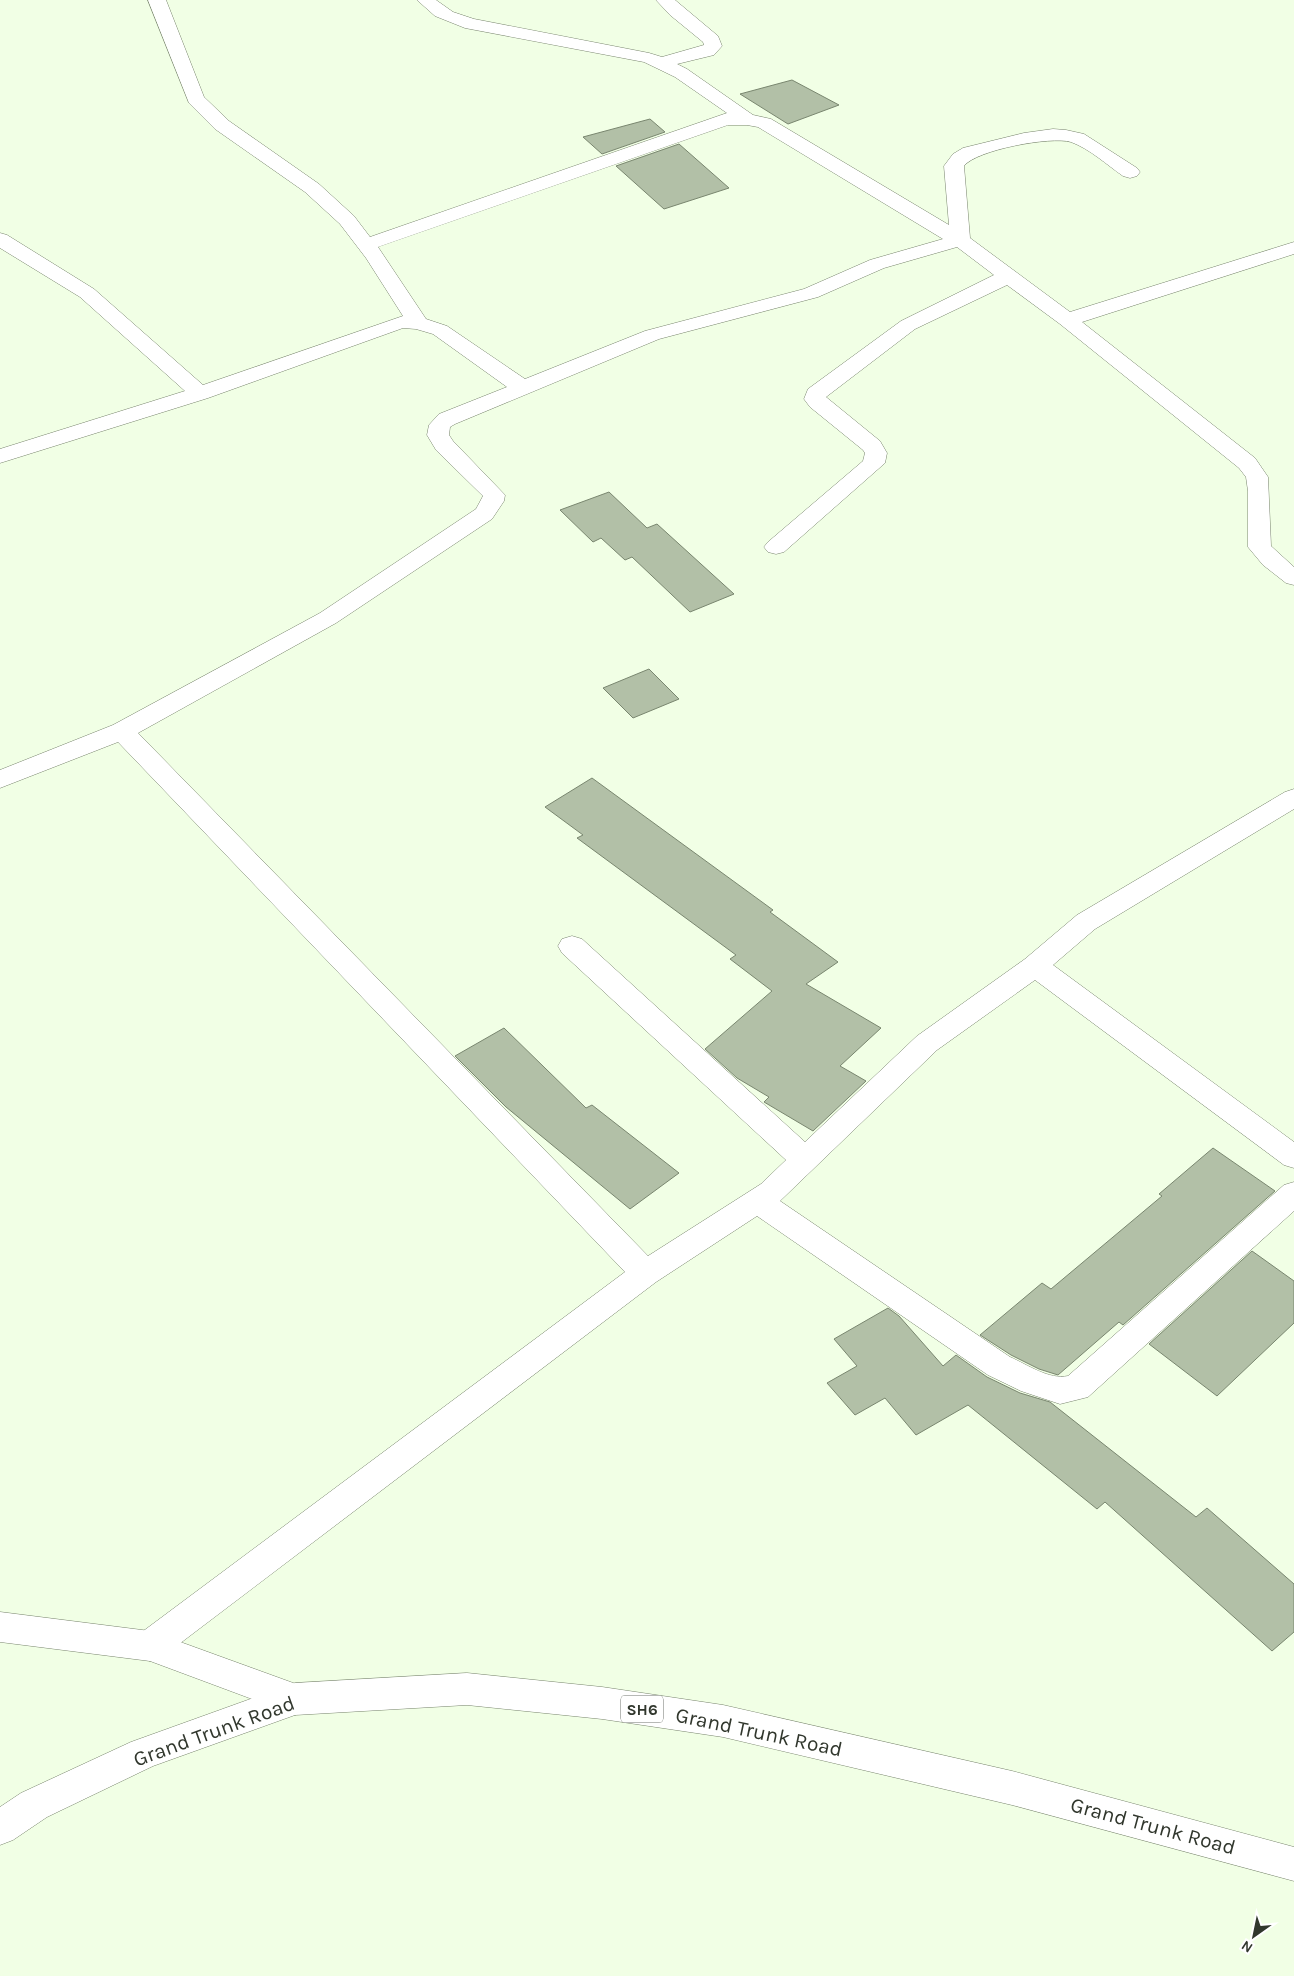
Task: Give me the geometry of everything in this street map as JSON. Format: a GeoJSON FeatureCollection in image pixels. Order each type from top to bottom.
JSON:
{"type":"FeatureCollection","features":[{"type":"Feature","properties":{"kind":"street"},"geometry":{"type":"LineString","coordinates":[[156,0],[196,99],[222,125],[312,188],[346,220],[366,245],[418,323]]}},
{"type":"Feature","properties":{"kind":"street"},"geometry":{"type":"LineString","coordinates":[[426,0],[436,10],[452,18],[472,24],[630,54],[662,63],[681,72],[747,119]]}},
{"type":"Feature","properties":{"kind":"street"},"geometry":{"type":"LineString","coordinates":[[662,63],[708,52],[714,46],[712,40],[665,0]]}},
{"type":"Feature","properties":{"kind":"street"},"geometry":{"type":"LineString","coordinates":[[366,245],[726,119],[747,119],[764,123],[960,240],[1068,320],[1247,463],[1257,477],[1260,547],[1271,560],[1294,578]]}},
{"type":"Feature","properties":{"kind":"street"},"geometry":{"type":"LineString","coordinates":[[960,240],[954,166],[960,158],[970,152],[1040,137],[1066,136],[1079,138],[1130,172]]}},
{"type":"Feature","properties":{"kind":"street"},"geometry":{"type":"LineString","coordinates":[[0,239],[87,293],[200,393]]}},
{"type":"Feature","properties":{"kind":"street"},"geometry":{"type":"LineString","coordinates":[[0,780],[122,731],[328,618],[484,514],[494,501],[494,495],[444,445],[438,435],[440,426],[447,419],[652,335],[811,293],[877,264],[960,240]]}},
{"type":"Feature","properties":{"kind":"street"},"geometry":{"type":"LineString","coordinates":[[1068,320],[1294,248]]}},
{"type":"Feature","properties":{"kind":"street"},"geometry":{"type":"LineString","coordinates":[[776,546],[874,463],[876,452],[872,446],[818,402],[815,399],[816,394],[908,325],[1008,276]]}},
{"type":"Feature","properties":{"kind":"street"},"geometry":{"type":"LineString","coordinates":[[0,456],[200,393],[401,322],[418,323],[440,330],[522,387]]}},
{"type":"Feature","properties":{"kind":"street"},"geometry":{"type":"LineString","coordinates":[[122,731],[645,1273]]}},
{"type":"Feature","properties":{"kind":"street"},"geometry":{"type":"LineString","coordinates":[[150,1646],[645,1273],[771,1192],[927,1043],[1035,966],[1086,922],[1294,798]]}},
{"type":"Feature","properties":{"kind":"street"},"geometry":{"type":"LineString","coordinates":[[572,946],[805,1160]]}},
{"type":"Feature","properties":{"kind":"street"},"geometry":{"type":"LineString","coordinates":[[1035,966],[1294,1157]]}},
{"type":"Feature","properties":{"kind":"street"},"geometry":{"type":"LineString","coordinates":[[758,1201],[999,1366],[1032,1382],[1060,1391],[1076,1388],[1294,1193]]}},
{"type":"Feature","properties":{"kind":"street"},"geometry":{"type":"LineString","coordinates":[[0,1627],[150,1646],[294,1699]]}},
{"type":"Feature","properties":{"kind":"street","name":"Grand Trunk Road"},"geometry":{"type":"LineString","coordinates":[[0,1828],[34,1805],[143,1754],[294,1699],[467,1689],[602,1703],[723,1721],[1012,1788],[1294,1864]]}},
{"type":"Feature","properties":{"kind":"building"},"geometry":{"type":"Polygon","coordinates":[[[792,80],[839,105],[788,124],[740,94],[792,80]]]}},
{"type":"Feature","properties":{"kind":"building"},"geometry":{"type":"Polygon","coordinates":[[[650,119],[665,132],[602,154],[583,137],[650,119]]]}},
{"type":"Feature","properties":{"kind":"building"},"geometry":{"type":"Polygon","coordinates":[[[679,144],[729,188],[664,209],[616,166],[679,144]]]}},
{"type":"Feature","properties":{"kind":"building"},"geometry":{"type":"Polygon","coordinates":[[[609,492],[647,528],[657,524],[734,594],[690,612],[632,557],[625,560],[601,538],[593,542],[560,510],[609,492]]]}},
{"type":"Feature","properties":{"kind":"building"},"geometry":{"type":"Polygon","coordinates":[[[649,669],[679,699],[633,718],[603,688],[649,669]]]}},
{"type":"Feature","properties":{"kind":"building"},"geometry":{"type":"Polygon","coordinates":[[[592,778],[773,910],[770,912],[838,962],[806,984],[881,1028],[840,1066],[866,1081],[813,1131],[764,1102],[769,1097],[737,1078],[705,1049],[772,991],[730,959],[736,955],[577,838],[583,835],[545,807],[592,778]]]}},
{"type":"Feature","properties":{"kind":"building"},"geometry":{"type":"Polygon","coordinates":[[[504,1028],[586,1108],[592,1105],[679,1173],[630,1209],[506,1107],[455,1056],[504,1028]]]}},
{"type":"Feature","properties":{"kind":"building"},"geometry":{"type":"Polygon","coordinates":[[[1213,1148],[1275,1191],[1123,1325],[1119,1322],[1058,1375],[1039,1369],[1011,1355],[980,1335],[1042,1283],[1051,1289],[1162,1196],[1159,1194],[1213,1148]]]}},
{"type":"Feature","properties":{"kind":"building"},"geometry":{"type":"Polygon","coordinates":[[[1252,1251],[1294,1281],[1294,1323],[1217,1396],[1149,1344],[1252,1251]]]}},
{"type":"Feature","properties":{"kind":"building"},"geometry":{"type":"Polygon","coordinates":[[[888,1308],[899,1316],[943,1366],[956,1355],[987,1377],[1020,1393],[1050,1402],[1196,1517],[1207,1508],[1294,1584],[1294,1632],[1272,1651],[1105,1502],[1097,1509],[968,1405],[916,1435],[885,1398],[855,1415],[827,1383],[857,1366],[834,1339],[888,1308]]]}}]}
